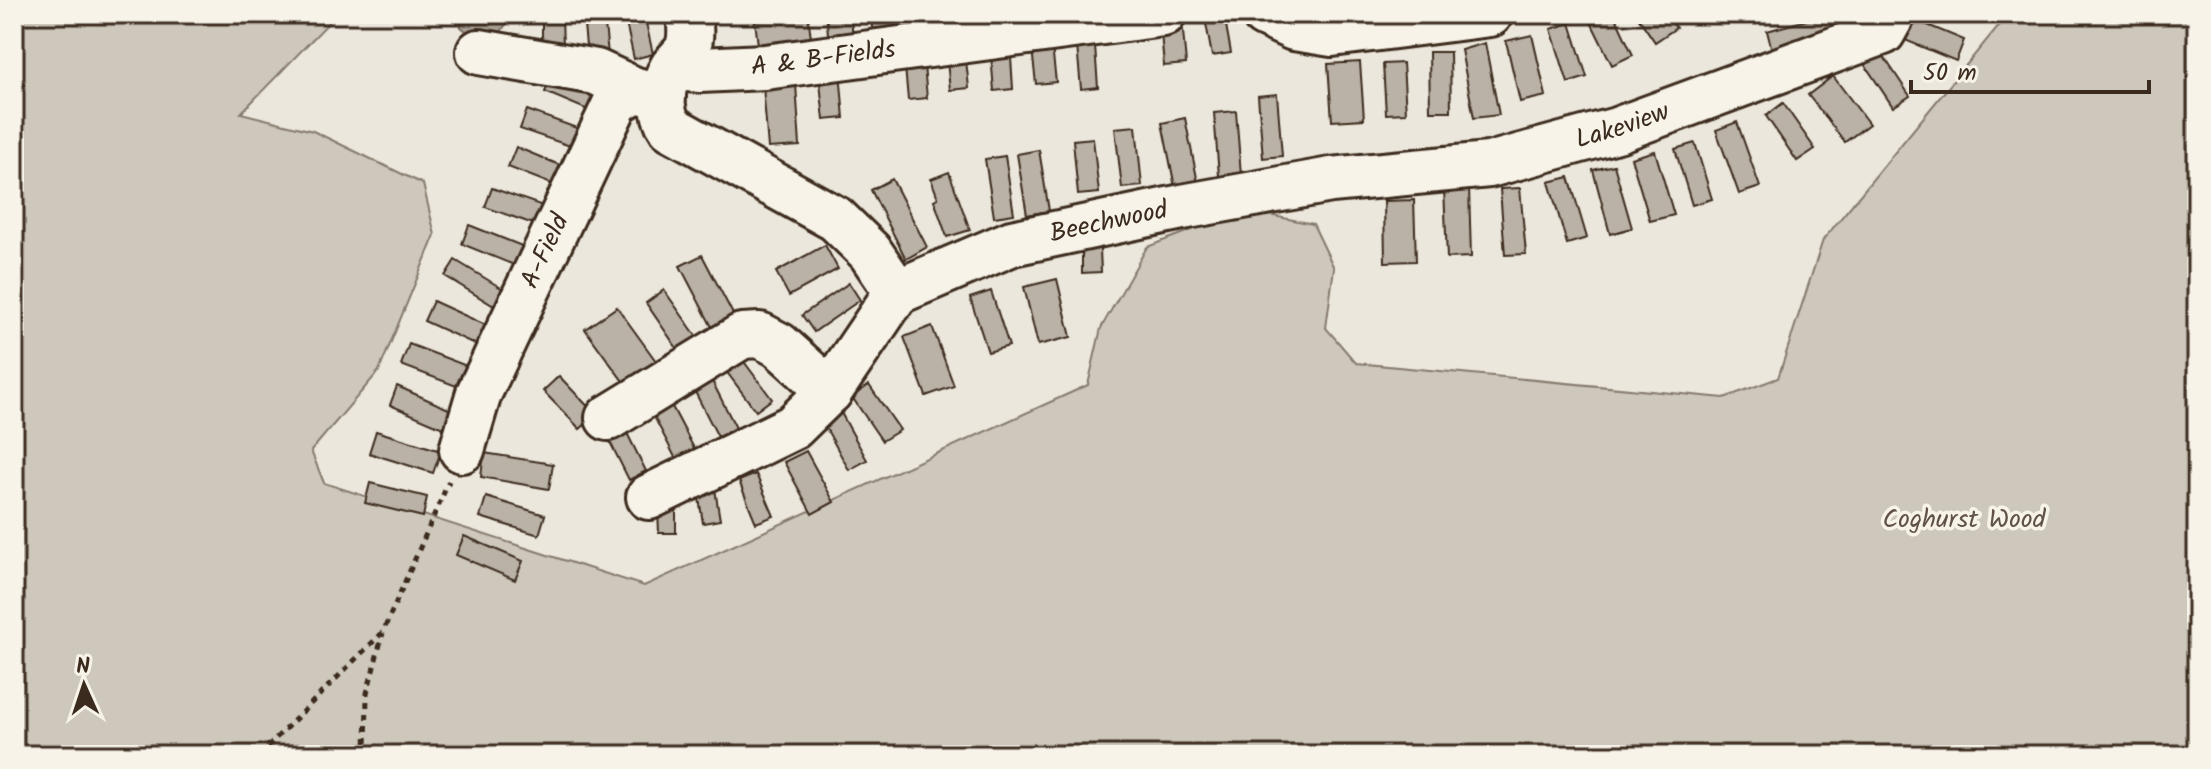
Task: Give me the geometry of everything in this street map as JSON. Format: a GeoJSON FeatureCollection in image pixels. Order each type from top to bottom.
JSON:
{"type":"FeatureCollection","features":[{"type":"Feature","properties":{"kind":"street","name":"A-Field"},"geometry":{"type":"LineString","coordinates":[[462,450],[485,380],[616,102],[660,96],[688,49],[691,33],[689,14]]}},
{"type":"Feature","properties":{"kind":"street","name":"A & B-Fields"},"geometry":{"type":"LineString","coordinates":[[660,96],[700,70],[765,67],[1163,14]]}},
{"type":"Feature","properties":{"kind":"street"},"geometry":{"type":"LineString","coordinates":[[1264,14],[1294,28],[1332,34],[1490,14]]}},
{"type":"Feature","properties":{"kind":"street","name":"Lakeview"},"geometry":{"type":"LineString","coordinates":[[1331,180],[1489,165],[1617,130],[1883,32],[1893,14]]}},
{"type":"Feature","properties":{"kind":"street"},"geometry":{"type":"LineString","coordinates":[[479,52],[596,72],[660,96],[836,219],[870,252],[897,292],[830,391],[793,427],[649,497]]}},
{"type":"Feature","properties":{"kind":"street","name":"Beechwood"},"geometry":{"type":"LineString","coordinates":[[897,292],[1012,243],[1331,180]]}},
{"type":"Feature","properties":{"kind":"street"},"geometry":{"type":"LineString","coordinates":[[608,418],[742,336],[760,335],[779,345],[830,391]]}},
{"type":"Feature","properties":{"kind":"path"},"geometry":{"type":"LineString","coordinates":[[366,755],[367,693],[383,632],[462,450]]}},
{"type":"Feature","properties":{"kind":"path"},"geometry":{"type":"LineString","coordinates":[[259,755],[383,632]]}},
{"type":"Feature","properties":{"kind":"green space","name":"Coghurst Wood"},"geometry":{"type":"Polygon","coordinates":[[[14,14],[337,14],[241,113],[313,131],[423,184],[435,235],[379,371],[311,451],[324,483],[644,586],[1088,385],[1101,328],[1147,247],[1244,210],[1313,224],[1334,268],[1326,328],[1356,363],[1724,398],[1778,378],[1823,240],[2008,14],[2197,14],[2197,755],[14,755],[14,14]]]}},
{"type":"Feature","properties":{"kind":"shaded area"},"geometry":{"type":"Polygon","coordinates":[[[460,14],[513,14],[496,39],[482,44],[461,27],[460,14]]]}},
{"type":"Feature","properties":{"kind":"building"},"geometry":{"type":"Polygon","coordinates":[[[542,14],[562,14],[563,48],[542,48],[542,14]]]}},
{"type":"Feature","properties":{"kind":"building"},"geometry":{"type":"Polygon","coordinates":[[[583,14],[604,14],[608,55],[587,57],[583,14]]]}},
{"type":"Feature","properties":{"kind":"building"},"geometry":{"type":"Polygon","coordinates":[[[624,14],[644,14],[653,54],[634,59],[624,14]]]}},
{"type":"Feature","properties":{"kind":"building"},"geometry":{"type":"Polygon","coordinates":[[[780,14],[808,14],[812,46],[759,53],[755,21],[781,18],[780,14]]]}},
{"type":"Feature","properties":{"kind":"building"},"geometry":{"type":"Polygon","coordinates":[[[826,14],[851,14],[853,42],[829,44],[826,14]]]}},
{"type":"Feature","properties":{"kind":"building"},"geometry":{"type":"Polygon","coordinates":[[[871,14],[894,14],[896,39],[873,41],[871,14]]]}},
{"type":"Feature","properties":{"kind":"building"},"geometry":{"type":"Polygon","coordinates":[[[917,14],[938,14],[939,32],[919,33],[917,14]]]}},
{"type":"Feature","properties":{"kind":"building"},"geometry":{"type":"Polygon","coordinates":[[[963,14],[983,14],[984,27],[964,28],[963,14]]]}},
{"type":"Feature","properties":{"kind":"building"},"geometry":{"type":"Polygon","coordinates":[[[1224,14],[1231,53],[1212,56],[1205,18],[1224,14]]]}},
{"type":"Feature","properties":{"kind":"building"},"geometry":{"type":"Polygon","coordinates":[[[1587,14],[1614,14],[1633,55],[1612,65],[1587,14]]]}},
{"type":"Feature","properties":{"kind":"building"},"geometry":{"type":"Polygon","coordinates":[[[1636,14],[1666,14],[1676,28],[1655,42],[1636,14]]]}},
{"type":"Feature","properties":{"kind":"building"},"geometry":{"type":"Polygon","coordinates":[[[1828,14],[1834,37],[1773,54],[1767,31],[1828,14]]]}},
{"type":"Feature","properties":{"kind":"building"},"geometry":{"type":"Polygon","coordinates":[[[1913,19],[1964,40],[1956,61],[1905,40],[1913,19]]]}},
{"type":"Feature","properties":{"kind":"building"},"geometry":{"type":"Polygon","coordinates":[[[1182,20],[1186,64],[1164,66],[1160,22],[1182,20]]]}},
{"type":"Feature","properties":{"kind":"building"},"geometry":{"type":"Polygon","coordinates":[[[1570,23],[1587,77],[1568,83],[1551,29],[1570,23]]]}},
{"type":"Feature","properties":{"kind":"building"},"geometry":{"type":"Polygon","coordinates":[[[1094,33],[1098,87],[1081,89],[1076,35],[1094,33]]]}},
{"type":"Feature","properties":{"kind":"building"},"geometry":{"type":"Polygon","coordinates":[[[1532,35],[1546,96],[1520,102],[1506,41],[1532,35]]]}},
{"type":"Feature","properties":{"kind":"building"},"geometry":{"type":"Polygon","coordinates":[[[1051,38],[1056,82],[1036,84],[1031,40],[1051,38]]]}},
{"type":"Feature","properties":{"kind":"building"},"geometry":{"type":"Polygon","coordinates":[[[1010,42],[1013,89],[994,91],[990,43],[1010,42]]]}},
{"type":"Feature","properties":{"kind":"building"},"geometry":{"type":"Polygon","coordinates":[[[1485,43],[1499,115],[1474,118],[1461,50],[1485,43]]]}},
{"type":"Feature","properties":{"kind":"building"},"geometry":{"type":"Polygon","coordinates":[[[965,50],[969,88],[950,90],[946,52],[965,50]]]}},
{"type":"Feature","properties":{"kind":"building"},"geometry":{"type":"Polygon","coordinates":[[[1429,52],[1450,52],[1451,111],[1430,111],[1429,52]]]}},
{"type":"Feature","properties":{"kind":"building"},"geometry":{"type":"Polygon","coordinates":[[[923,54],[927,98],[908,100],[904,56],[923,54]]]}},
{"type":"Feature","properties":{"kind":"building"},"geometry":{"type":"Polygon","coordinates":[[[1882,54],[1910,96],[1893,107],[1865,65],[1882,54]]]}},
{"type":"Feature","properties":{"kind":"building"},"geometry":{"type":"Polygon","coordinates":[[[1360,62],[1364,119],[1332,121],[1328,64],[1360,62]]]}},
{"type":"Feature","properties":{"kind":"building"},"geometry":{"type":"Polygon","coordinates":[[[1403,63],[1406,113],[1386,114],[1383,64],[1403,63]]]}},
{"type":"Feature","properties":{"kind":"building"},"geometry":{"type":"Polygon","coordinates":[[[840,71],[844,118],[824,120],[819,73],[840,71]]]}},
{"type":"Feature","properties":{"kind":"building"},"geometry":{"type":"Polygon","coordinates":[[[553,73],[602,94],[595,113],[545,92],[553,73]]]}},
{"type":"Feature","properties":{"kind":"building"},"geometry":{"type":"Polygon","coordinates":[[[1833,76],[1869,124],[1845,142],[1808,95],[1833,76]]]}},
{"type":"Feature","properties":{"kind":"building"},"geometry":{"type":"Polygon","coordinates":[[[796,84],[800,146],[768,148],[763,86],[796,84]]]}},
{"type":"Feature","properties":{"kind":"building"},"geometry":{"type":"Polygon","coordinates":[[[1277,94],[1282,156],[1263,158],[1258,96],[1277,94]]]}},
{"type":"Feature","properties":{"kind":"building"},"geometry":{"type":"Polygon","coordinates":[[[1783,103],[1815,149],[1797,161],[1766,116],[1783,103]]]}},
{"type":"Feature","properties":{"kind":"building"},"geometry":{"type":"Polygon","coordinates":[[[527,110],[585,131],[579,149],[520,129],[527,110]]]}},
{"type":"Feature","properties":{"kind":"building"},"geometry":{"type":"Polygon","coordinates":[[[1236,111],[1241,175],[1219,176],[1214,113],[1236,111]]]}},
{"type":"Feature","properties":{"kind":"building"},"geometry":{"type":"Polygon","coordinates":[[[1185,118],[1198,183],[1175,187],[1162,123],[1185,118]]]}},
{"type":"Feature","properties":{"kind":"building"},"geometry":{"type":"Polygon","coordinates":[[[1737,122],[1760,187],[1739,194],[1716,130],[1737,122]]]}},
{"type":"Feature","properties":{"kind":"building"},"geometry":{"type":"Polygon","coordinates":[[[1136,126],[1142,186],[1122,188],[1115,128],[1136,126]]]}},
{"type":"Feature","properties":{"kind":"building"},"geometry":{"type":"Polygon","coordinates":[[[1093,138],[1099,193],[1078,195],[1073,140],[1093,138]]]}},
{"type":"Feature","properties":{"kind":"building"},"geometry":{"type":"Polygon","coordinates":[[[1695,143],[1712,199],[1692,205],[1675,149],[1695,143]]]}},
{"type":"Feature","properties":{"kind":"building"},"geometry":{"type":"Polygon","coordinates":[[[516,147],[572,170],[564,189],[508,167],[516,147]]]}},
{"type":"Feature","properties":{"kind":"building"},"geometry":{"type":"Polygon","coordinates":[[[1039,150],[1049,211],[1027,215],[1017,154],[1039,150]]]}},
{"type":"Feature","properties":{"kind":"building"},"geometry":{"type":"Polygon","coordinates":[[[1655,151],[1674,215],[1650,221],[1631,158],[1655,151]]]}},
{"type":"Feature","properties":{"kind":"building"},"geometry":{"type":"Polygon","coordinates":[[[1005,156],[1014,214],[994,217],[985,159],[1005,156]]]}},
{"type":"Feature","properties":{"kind":"building"},"geometry":{"type":"Polygon","coordinates":[[[1614,165],[1632,228],[1610,234],[1593,170],[1614,165]]]}},
{"type":"Feature","properties":{"kind":"building"},"geometry":{"type":"Polygon","coordinates":[[[949,172],[970,230],[947,237],[934,200],[938,198],[931,179],[949,172]]]}},
{"type":"Feature","properties":{"kind":"building"},"geometry":{"type":"Polygon","coordinates":[[[1569,177],[1587,238],[1567,244],[1549,182],[1569,177]]]}},
{"type":"Feature","properties":{"kind":"building"},"geometry":{"type":"Polygon","coordinates":[[[892,179],[927,247],[906,259],[871,190],[892,179]]]}},
{"type":"Feature","properties":{"kind":"building"},"geometry":{"type":"Polygon","coordinates":[[[1469,187],[1471,257],[1447,258],[1444,188],[1469,187]]]}},
{"type":"Feature","properties":{"kind":"building"},"geometry":{"type":"Polygon","coordinates":[[[492,188],[546,207],[539,226],[485,207],[492,188]]]}},
{"type":"Feature","properties":{"kind":"building"},"geometry":{"type":"Polygon","coordinates":[[[1520,188],[1526,254],[1505,255],[1500,189],[1520,188]]]}},
{"type":"Feature","properties":{"kind":"building"},"geometry":{"type":"Polygon","coordinates":[[[1414,200],[1416,261],[1385,262],[1384,201],[1414,200]]]}},
{"type":"Feature","properties":{"kind":"building"},"geometry":{"type":"Polygon","coordinates":[[[469,225],[527,248],[519,267],[462,244],[469,225]]]}},
{"type":"Feature","properties":{"kind":"building"},"geometry":{"type":"Polygon","coordinates":[[[825,245],[838,269],[789,296],[776,272],[825,245]]]}},
{"type":"Feature","properties":{"kind":"building"},"geometry":{"type":"Polygon","coordinates":[[[1082,249],[1100,249],[1101,272],[1082,273],[1082,249]]]}},
{"type":"Feature","properties":{"kind":"building"},"geometry":{"type":"Polygon","coordinates":[[[702,255],[735,318],[713,329],[680,266],[702,255]]]}},
{"type":"Feature","properties":{"kind":"building"},"geometry":{"type":"Polygon","coordinates":[[[455,260],[503,289],[494,306],[445,276],[455,260]]]}},
{"type":"Feature","properties":{"kind":"building"},"geometry":{"type":"Polygon","coordinates":[[[1057,279],[1071,337],[1038,345],[1024,287],[1057,279]]]}},
{"type":"Feature","properties":{"kind":"building"},"geometry":{"type":"Polygon","coordinates":[[[849,283],[860,300],[814,332],[802,315],[849,283]]]}},
{"type":"Feature","properties":{"kind":"building"},"geometry":{"type":"Polygon","coordinates":[[[664,290],[702,344],[683,357],[646,303],[664,290]]]}},
{"type":"Feature","properties":{"kind":"building"},"geometry":{"type":"Polygon","coordinates":[[[991,291],[1009,346],[988,352],[970,298],[991,291]]]}},
{"type":"Feature","properties":{"kind":"building"},"geometry":{"type":"Polygon","coordinates":[[[433,301],[490,327],[481,347],[424,321],[433,301]]]}},
{"type":"Feature","properties":{"kind":"building"},"geometry":{"type":"Polygon","coordinates":[[[617,307],[656,361],[625,384],[585,329],[617,307]]]}},
{"type":"Feature","properties":{"kind":"building"},"geometry":{"type":"Polygon","coordinates":[[[932,326],[954,386],[926,396],[904,337],[932,326]]]}},
{"type":"Feature","properties":{"kind":"building"},"geometry":{"type":"Polygon","coordinates":[[[409,344],[467,366],[459,387],[401,365],[409,344]]]}},
{"type":"Feature","properties":{"kind":"building"},"geometry":{"type":"Polygon","coordinates":[[[739,355],[772,399],[756,411],[723,367],[739,355]]]}},
{"type":"Feature","properties":{"kind":"building"},"geometry":{"type":"Polygon","coordinates":[[[559,376],[596,415],[580,429],[543,391],[559,376]]]}},
{"type":"Feature","properties":{"kind":"building"},"geometry":{"type":"Polygon","coordinates":[[[711,379],[736,428],[718,437],[693,388],[711,379]]]}},
{"type":"Feature","properties":{"kind":"building"},"geometry":{"type":"Polygon","coordinates":[[[869,385],[900,430],[882,441],[852,397],[869,385]]]}},
{"type":"Feature","properties":{"kind":"building"},"geometry":{"type":"Polygon","coordinates":[[[397,386],[451,410],[443,428],[390,405],[397,386]]]}},
{"type":"Feature","properties":{"kind":"building"},"geometry":{"type":"Polygon","coordinates":[[[669,401],[697,454],[678,463],[651,411],[669,401]]]}},
{"type":"Feature","properties":{"kind":"building"},"geometry":{"type":"Polygon","coordinates":[[[840,411],[867,460],[849,470],[822,421],[840,411]]]}},
{"type":"Feature","properties":{"kind":"building"},"geometry":{"type":"Polygon","coordinates":[[[622,423],[646,471],[629,480],[605,432],[622,423]]]}},
{"type":"Feature","properties":{"kind":"building"},"geometry":{"type":"Polygon","coordinates":[[[376,431],[441,451],[433,473],[369,453],[376,431]]]}},
{"type":"Feature","properties":{"kind":"building"},"geometry":{"type":"Polygon","coordinates":[[[806,451],[834,502],[812,514],[784,462],[806,451]]]}},
{"type":"Feature","properties":{"kind":"building"},"geometry":{"type":"Polygon","coordinates":[[[484,453],[553,464],[549,489],[481,477],[484,453]]]}},
{"type":"Feature","properties":{"kind":"building"},"geometry":{"type":"Polygon","coordinates":[[[756,474],[774,516],[756,523],[739,481],[756,474]]]}},
{"type":"Feature","properties":{"kind":"building"},"geometry":{"type":"Polygon","coordinates":[[[370,483],[427,497],[423,517],[365,503],[370,483]]]}},
{"type":"Feature","properties":{"kind":"building"},"geometry":{"type":"Polygon","coordinates":[[[715,489],[720,520],[703,523],[698,492],[715,489]]]}},
{"type":"Feature","properties":{"kind":"building"},"geometry":{"type":"Polygon","coordinates":[[[486,497],[545,515],[539,535],[480,517],[486,497]]]}},
{"type":"Feature","properties":{"kind":"building"},"geometry":{"type":"Polygon","coordinates":[[[676,509],[676,533],[659,533],[658,510],[676,509]]]}},
{"type":"Feature","properties":{"kind":"building"},"geometry":{"type":"Polygon","coordinates":[[[464,536],[523,561],[515,580],[456,555],[464,536]]]}}]}
